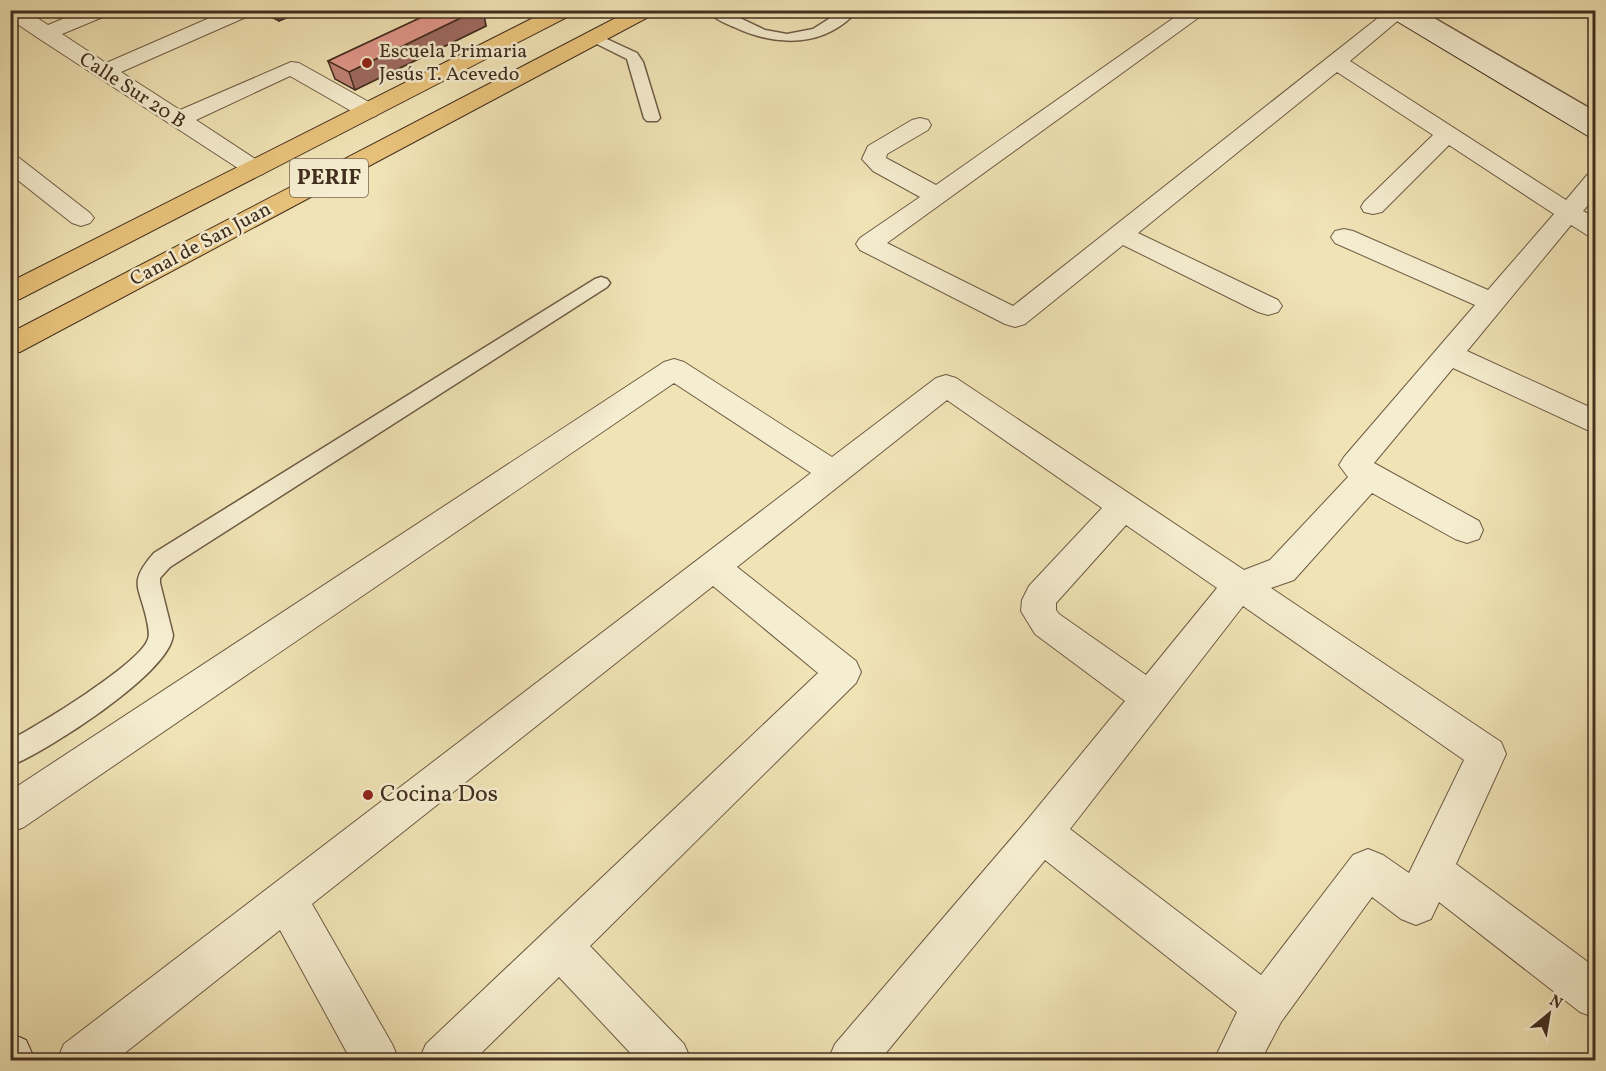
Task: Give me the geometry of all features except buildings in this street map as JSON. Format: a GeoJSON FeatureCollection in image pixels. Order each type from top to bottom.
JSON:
{"type":"FeatureCollection","features":[{"type":"Feature","properties":{"kind":"main road","name":"Canal de San Juan"},"geometry":{"type":"LineString","coordinates":[[10,293],[566,10]]}},
{"type":"Feature","properties":{"kind":"main road","name":"Canal de San Juan"},"geometry":{"type":"LineString","coordinates":[[10,345],[647,10]]}},
{"type":"Feature","properties":{"kind":"street","name":"Calle Sur 20 B"},"geometry":{"type":"LineString","coordinates":[[11,10],[255,169]]}},
{"type":"Feature","properties":{"kind":"street"},"geometry":{"type":"LineString","coordinates":[[45,34],[103,10]]}},
{"type":"Feature","properties":{"kind":"street"},"geometry":{"type":"LineString","coordinates":[[103,72],[246,10]]}},
{"type":"Feature","properties":{"kind":"street"},"geometry":{"type":"LineString","coordinates":[[1199,10],[869,244],[1015,318],[1399,11],[1596,130]]}},
{"type":"Feature","properties":{"kind":"street"},"geometry":{"type":"LineString","coordinates":[[1429,10],[1596,106]]}},
{"type":"Feature","properties":{"kind":"street"},"geometry":{"type":"LineString","coordinates":[[1336,62],[1596,230]]}},
{"type":"Feature","properties":{"kind":"street"},"geometry":{"type":"LineString","coordinates":[[178,120],[291,68],[368,111]]}},
{"type":"Feature","properties":{"kind":"street"},"geometry":{"type":"LineString","coordinates":[[920,125],[876,151],[874,159],[881,166],[937,196]]}},
{"type":"Feature","properties":{"kind":"street"},"geometry":{"type":"LineString","coordinates":[[1373,207],[1447,134]]}},
{"type":"Feature","properties":{"kind":"street"},"geometry":{"type":"LineString","coordinates":[[10,162],[81,218]]}},
{"type":"Feature","properties":{"kind":"street"},"geometry":{"type":"LineString","coordinates":[[1467,530],[1368,476],[1355,465],[1596,180]]}},
{"type":"Feature","properties":{"kind":"street"},"geometry":{"type":"LineString","coordinates":[[1120,234],[1268,306]]}},
{"type":"Feature","properties":{"kind":"street"},"geometry":{"type":"LineString","coordinates":[[1344,237],[1493,302]]}},
{"type":"Feature","properties":{"kind":"street"},"geometry":{"type":"LineString","coordinates":[[1449,354],[1596,423]]}},
{"type":"Feature","properties":{"kind":"street"},"geometry":{"type":"LineString","coordinates":[[10,814],[674,369],[834,473]]}},
{"type":"Feature","properties":{"kind":"street"},"geometry":{"type":"LineString","coordinates":[[92,1056],[286,899],[946,385],[1487,754],[1416,904],[1368,869],[1265,1006],[1237,1060]]}},
{"type":"Feature","properties":{"kind":"street"},"geometry":{"type":"LineString","coordinates":[[851,1060],[1042,833],[1239,586],[1282,570],[1368,476]]}},
{"type":"Feature","properties":{"kind":"street"},"geometry":{"type":"LineString","coordinates":[[1123,506],[1041,596],[1037,605],[1040,615],[1047,624],[1150,698]]}},
{"type":"Feature","properties":{"kind":"street"},"geometry":{"type":"LineString","coordinates":[[442,1060],[843,672],[713,567]]}},
{"type":"Feature","properties":{"kind":"street"},"geometry":{"type":"LineString","coordinates":[[1042,833],[1265,1006]]}},
{"type":"Feature","properties":{"kind":"street"},"geometry":{"type":"LineString","coordinates":[[1432,871],[1596,996]]}},
{"type":"Feature","properties":{"kind":"street"},"geometry":{"type":"LineString","coordinates":[[286,899],[376,1060]]}},
{"type":"Feature","properties":{"kind":"street"},"geometry":{"type":"LineString","coordinates":[[561,947],[668,1060]]}},
{"type":"Feature","properties":{"kind":"lane"},"geometry":{"type":"LineString","coordinates":[[712,10],[736,24],[771,35],[794,38],[812,35],[852,10]]}},
{"type":"Feature","properties":{"kind":"lane"},"geometry":{"type":"LineString","coordinates":[[1399,11],[1596,119]]}},
{"type":"Feature","properties":{"kind":"lane"},"geometry":{"type":"LineString","coordinates":[[596,38],[632,56],[636,62],[652,118]]}},
{"type":"Feature","properties":{"kind":"lane"},"geometry":{"type":"LineString","coordinates":[[10,754],[37,741],[83,710],[156,651],[160,635],[148,583],[149,575],[162,560],[601,283]]}},
{"type":"Feature","properties":{"kind":"place","name":"Escuela Primaria Jesús T. Acevedo"},"geometry":{"type":"Point","coordinates":[367,63]}},
{"type":"Feature","properties":{"kind":"place","name":"Cocina Dos"},"geometry":{"type":"Point","coordinates":[368,795]}}]}
